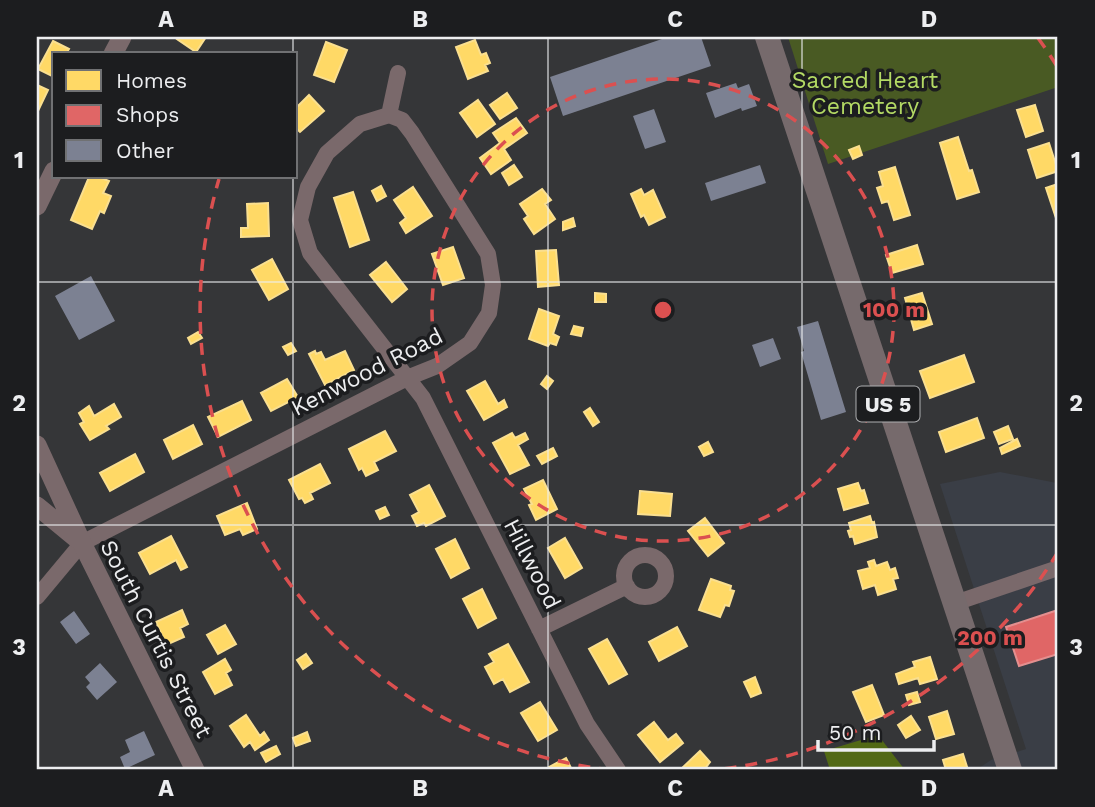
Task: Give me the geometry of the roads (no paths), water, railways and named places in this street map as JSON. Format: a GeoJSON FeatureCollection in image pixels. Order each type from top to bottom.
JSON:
{"type":"FeatureCollection","features":[{"type":"Feature","properties":{"kind":"main road","name":"US 5"},"geometry":{"type":"LineString","coordinates":[[767,37],[1010,770]]}},
{"type":"Feature","properties":{"kind":"street"},"geometry":{"type":"LineString","coordinates":[[389,115],[398,73]]}},
{"type":"Feature","properties":{"kind":"street","name":"Hillwood"},"geometry":{"type":"LineString","coordinates":[[389,115],[360,124],[327,153],[308,187],[300,220],[310,253],[423,398],[587,724],[618,770]]}},
{"type":"Feature","properties":{"kind":"street","name":"Kenwood Road"},"geometry":{"type":"LineString","coordinates":[[82,543],[407,378],[437,366],[470,343],[489,313],[493,285],[488,254],[412,132],[402,120],[389,115]]}},
{"type":"Feature","properties":{"kind":"street"},"geometry":{"type":"LineString","coordinates":[[37,205],[52,175]]}},
{"type":"Feature","properties":{"kind":"street"},"geometry":{"type":"LineString","coordinates":[[37,446],[82,543],[37,597]]}},
{"type":"Feature","properties":{"kind":"street","name":"South Curtis Street"},"geometry":{"type":"LineString","coordinates":[[37,506],[82,543],[195,770]]}},
{"type":"Feature","properties":{"kind":"street"},"geometry":{"type":"LineString","coordinates":[[955,603],[1058,568]]}},
{"type":"Feature","properties":{"kind":"street"},"geometry":{"type":"LineString","coordinates":[[540,629],[627,586]]}},
{"type":"Feature","properties":{"kind":"park label","name":"Sacred Heart Cemetery"},"geometry":{"type":"Point","coordinates":[865,93]}}]}
